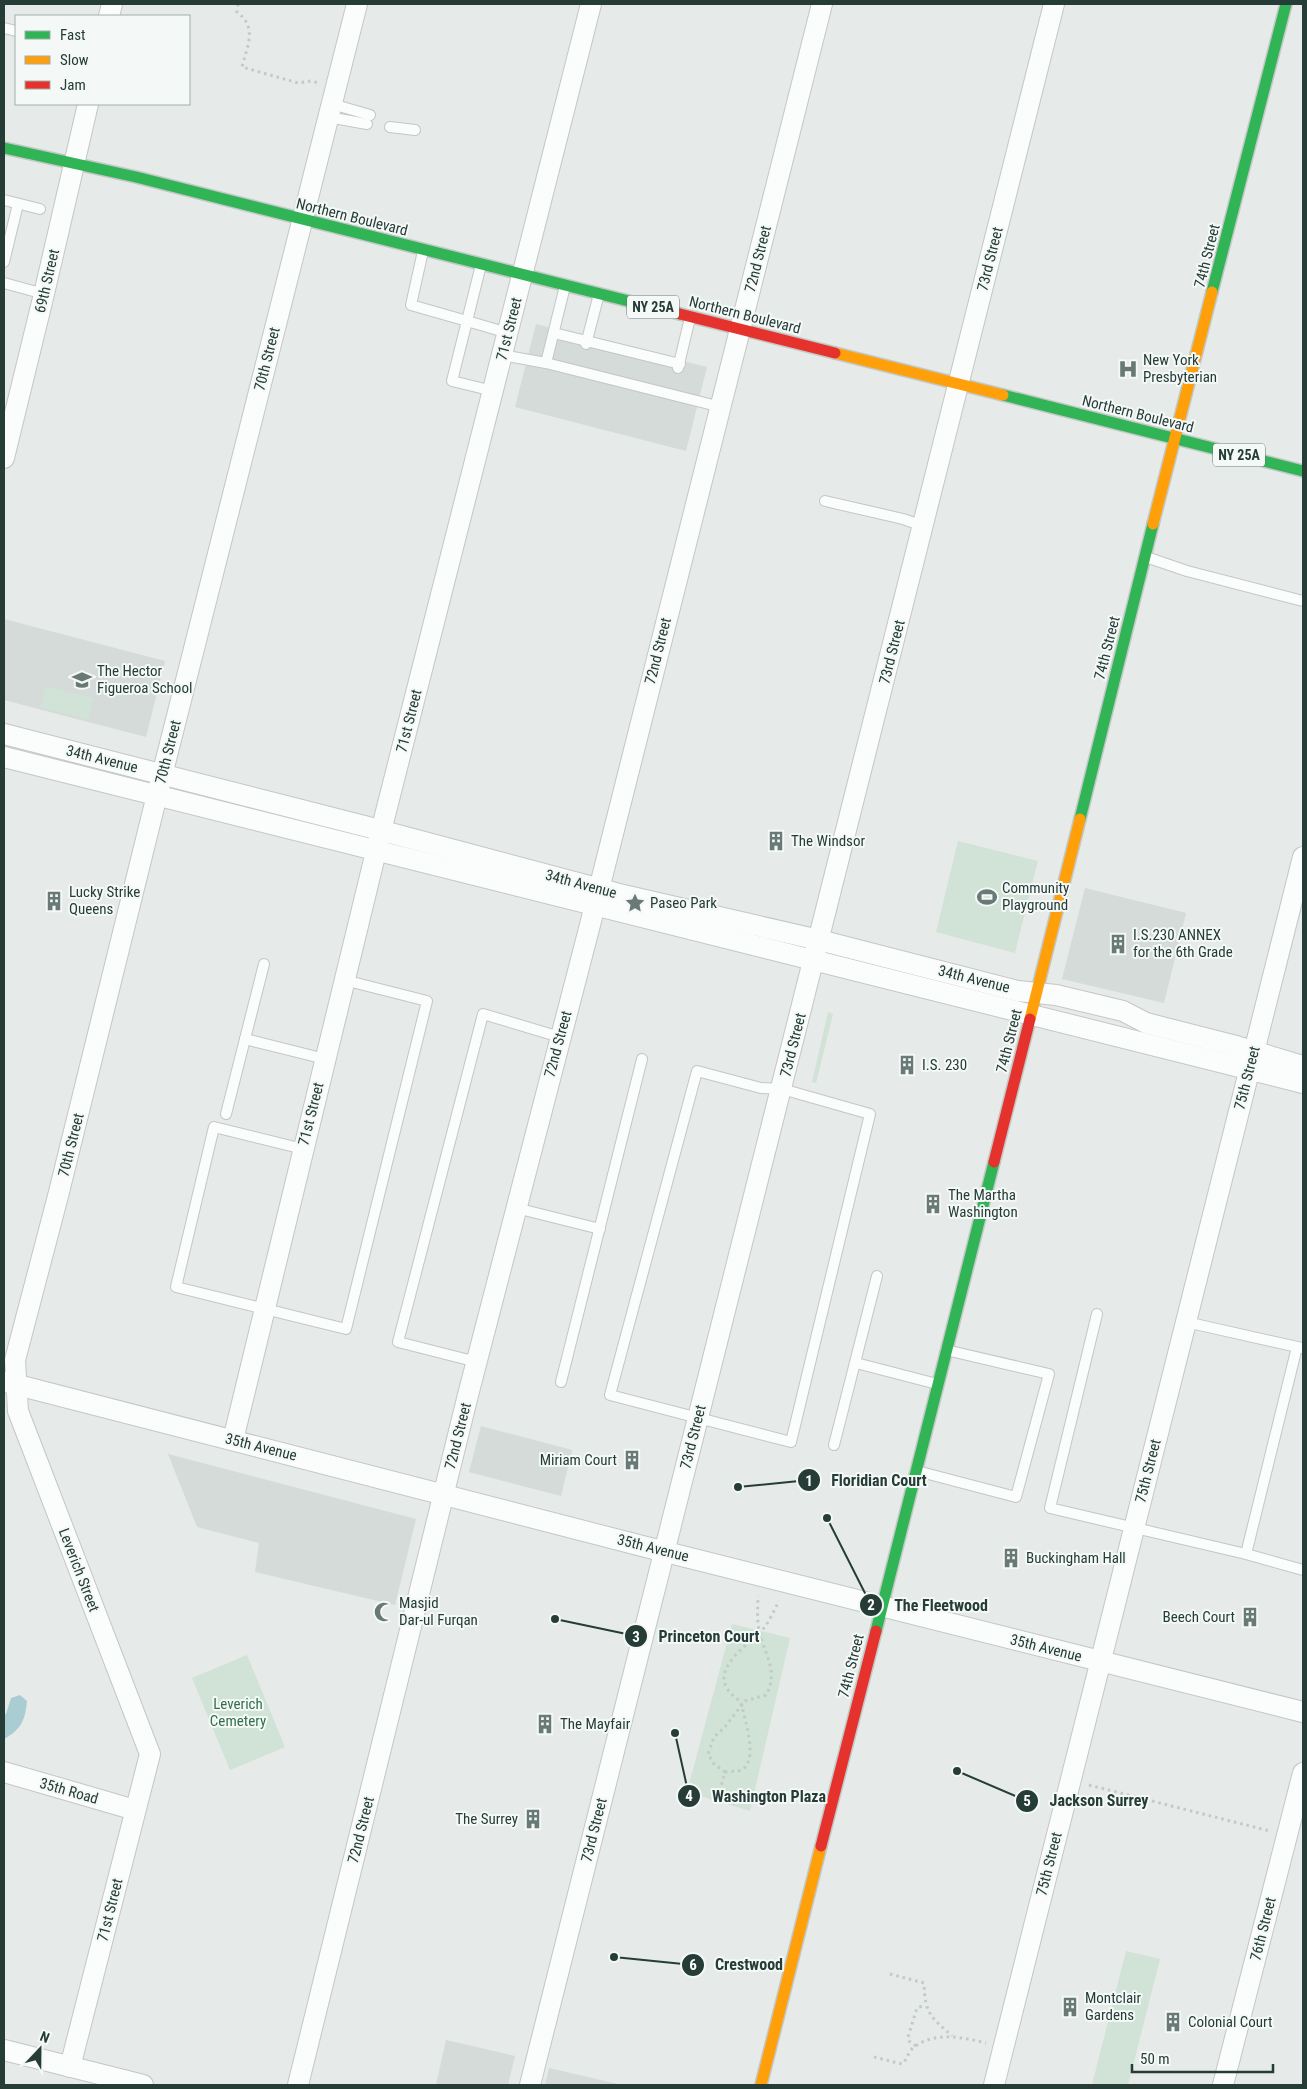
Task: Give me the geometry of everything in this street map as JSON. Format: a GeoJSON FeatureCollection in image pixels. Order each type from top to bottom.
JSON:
{"type":"FeatureCollection","features":[{"type":"Feature","properties":{"kind":"street","name":"70th Street"},"geometry":{"type":"LineString","coordinates":[[10,1383],[357,4]]}},
{"type":"Feature","properties":{"kind":"street","name":"71st Street"},"geometry":{"type":"LineString","coordinates":[[233,1440],[344,980],[591,4]]}},
{"type":"Feature","properties":{"kind":"street","name":"72nd Street"},"geometry":{"type":"LineString","coordinates":[[298,2085],[443,1494],[741,330],[822,4]]}},
{"type":"Feature","properties":{"kind":"street","name":"73rd Street"},"geometry":{"type":"LineString","coordinates":[[530,2085],[1054,4]]}},
{"type":"Feature","properties":{"kind":"street","name":"74th Street"},"geometry":{"type":"LineString","coordinates":[[761,2085],[1286,4]]}},
{"type":"Feature","properties":{"kind":"street","name":"69th Street"},"geometry":{"type":"LineString","coordinates":[[4,458],[88,105]]}},
{"type":"Feature","properties":{"kind":"street","name":"Northern Boulevard"},"geometry":{"type":"LineString","coordinates":[[4,148],[136,177],[1303,471]]}},
{"type":"Feature","properties":{"kind":"street","name":"34th Avenue"},"geometry":{"type":"LineString","coordinates":[[4,734],[162,774],[379,840],[597,896],[814,960],[1031,1016],[1252,1061],[1303,1066]]}},
{"type":"Feature","properties":{"kind":"street","name":"34th Avenue"},"geometry":{"type":"LineString","coordinates":[[4,757],[157,796],[379,840]]}},
{"type":"Feature","properties":{"kind":"street","name":"75th Street"},"geometry":{"type":"LineString","coordinates":[[994,2085],[1303,857]]}},
{"type":"Feature","properties":{"kind":"street","name":"34th Avenue"},"geometry":{"type":"LineString","coordinates":[[597,896],[819,940],[1018,990],[1056,995],[1123,1011],[1146,1023],[1252,1061],[1303,1084]]}},
{"type":"Feature","properties":{"kind":"street","name":"35th Avenue"},"geometry":{"type":"LineString","coordinates":[[10,1383],[1100,1662],[1303,1712]]}},
{"type":"Feature","properties":{"kind":"street","name":"Leverich Street"},"geometry":{"type":"LineString","coordinates":[[10,1383],[18,1411],[150,1754]]}},
{"type":"Feature","properties":{"kind":"street","name":"71st Street"},"geometry":{"type":"LineString","coordinates":[[70,2067],[150,1754]]}},
{"type":"Feature","properties":{"kind":"street","name":"35th Road"},"geometry":{"type":"LineString","coordinates":[[4,1772],[135,1810]]}},
{"type":"Feature","properties":{"kind":"street","name":"76th Street"},"geometry":{"type":"LineString","coordinates":[[1223,2085],[1303,1773]]}},
{"type":"Feature","properties":{"kind":"street"},"geometry":{"type":"LineString","coordinates":[[4,2050],[143,2085]]}},
{"type":"Feature","properties":{"kind":"lane"},"geometry":{"type":"LineString","coordinates":[[330,110],[368,119]]}},
{"type":"Feature","properties":{"kind":"lane"},"geometry":{"type":"LineString","coordinates":[[4,200],[40,209]]}},
{"type":"Feature","properties":{"kind":"lane"},"geometry":{"type":"LineString","coordinates":[[4,262],[18,204]]}},
{"type":"Feature","properties":{"kind":"lane"},"geometry":{"type":"LineString","coordinates":[[424,250],[411,305],[508,333]]}},
{"type":"Feature","properties":{"kind":"lane"},"geometry":{"type":"LineString","coordinates":[[481,264],[452,381],[493,391]]}},
{"type":"Feature","properties":{"kind":"lane"},"geometry":{"type":"LineString","coordinates":[[4,283],[44,294]]}},
{"type":"Feature","properties":{"kind":"lane"},"geometry":{"type":"LineString","coordinates":[[546,363],[565,285]]}},
{"type":"Feature","properties":{"kind":"lane"},"geometry":{"type":"LineString","coordinates":[[587,342],[599,294]]}},
{"type":"Feature","properties":{"kind":"lane"},"geometry":{"type":"LineString","coordinates":[[554,333],[679,366],[690,318]]}},
{"type":"Feature","properties":{"kind":"lane"},"geometry":{"type":"LineString","coordinates":[[502,355],[546,363],[561,362],[658,387],[721,407]]}},
{"type":"Feature","properties":{"kind":"lane"},"geometry":{"type":"LineString","coordinates":[[825,501],[903,519],[924,526]]}},
{"type":"Feature","properties":{"kind":"lane"},"geometry":{"type":"LineString","coordinates":[[1145,557],[1187,571],[1303,601]]}},
{"type":"Feature","properties":{"kind":"lane"},"geometry":{"type":"LineString","coordinates":[[226,1114],[264,964]]}},
{"type":"Feature","properties":{"kind":"lane"},"geometry":{"type":"LineString","coordinates":[[303,1149],[214,1127],[176,1287],[346,1329],[427,1001],[344,980]]}},
{"type":"Feature","properties":{"kind":"lane"},"geometry":{"type":"LineString","coordinates":[[477,1362],[398,1342],[482,1014],[560,1037]]}},
{"type":"Feature","properties":{"kind":"lane"},"geometry":{"type":"LineString","coordinates":[[245,1039],[325,1060]]}},
{"type":"Feature","properties":{"kind":"lane"},"geometry":{"type":"LineString","coordinates":[[561,1382],[642,1059]]}},
{"type":"Feature","properties":{"kind":"lane"},"geometry":{"type":"LineString","coordinates":[[697,1071],[761,1088],[782,1089],[870,1114],[791,1442],[698,1417],[610,1395],[697,1071]]}},
{"type":"Feature","properties":{"kind":"lane"},"geometry":{"type":"LineString","coordinates":[[516,1208],[600,1229]]}},
{"type":"Feature","properties":{"kind":"lane"},"geometry":{"type":"LineString","coordinates":[[834,1445],[877,1276]]}},
{"type":"Feature","properties":{"kind":"lane"},"geometry":{"type":"LineString","coordinates":[[1097,1314],[1050,1508],[1246,1554],[1303,1570]]}},
{"type":"Feature","properties":{"kind":"lane"},"geometry":{"type":"LineString","coordinates":[[1186,1322],[1300,1348],[1246,1554]]}},
{"type":"Feature","properties":{"kind":"lane"},"geometry":{"type":"LineString","coordinates":[[916,1471],[1016,1497],[1049,1374],[946,1350]]}},
{"type":"Feature","properties":{"kind":"lane"},"geometry":{"type":"LineString","coordinates":[[856,1363],[938,1384]]}},
{"type":"Feature","properties":{"kind":"path"},"geometry":{"type":"LineString","coordinates":[[238,4],[237,12],[246,21],[250,34],[242,67],[298,83],[311,81],[320,83]]}},
{"type":"Feature","properties":{"kind":"path"},"geometry":{"type":"LineString","coordinates":[[758,1596],[758,1624],[760,1632],[773,1677],[771,1686],[766,1694],[745,1701],[742,1706],[714,1737],[708,1754],[714,1764],[725,1772],[741,1770],[747,1765],[751,1755],[742,1706],[740,1700],[727,1688],[724,1678],[729,1662],[760,1632],[765,1627],[779,1601]]}},
{"type":"Feature","properties":{"kind":"path"},"geometry":{"type":"LineString","coordinates":[[725,1772],[720,1790],[735,1804]]}},
{"type":"Feature","properties":{"kind":"path"},"geometry":{"type":"LineString","coordinates":[[1089,1785],[1272,1831]]}},
{"type":"Feature","properties":{"kind":"path"},"geometry":{"type":"LineString","coordinates":[[890,1974],[924,1983],[925,2005],[928,2013],[953,2037]]}},
{"type":"Feature","properties":{"kind":"path"},"geometry":{"type":"LineString","coordinates":[[916,2046],[909,2041],[908,2037],[917,2008],[925,2005]]}},
{"type":"Feature","properties":{"kind":"path"},"geometry":{"type":"LineString","coordinates":[[874,2057],[902,2064],[910,2050],[933,2038],[960,2036],[989,2044]]}},
{"type":"Feature","properties":{"kind":"shaded area"},"geometry":{"type":"Polygon","coordinates":[[[536,324],[707,367],[686,451],[515,407],[536,324]]]}},
{"type":"Feature","properties":{"kind":"shaded area","name":"The Hector Figueroa School"},"geometry":{"type":"Polygon","coordinates":[[[4,619],[165,661],[146,737],[4,700],[4,619]]]}},
{"type":"Feature","properties":{"kind":"shaded area","name":"I.S.230 ANNEX for the 6th Grade"},"geometry":{"type":"Polygon","coordinates":[[[1085,888],[1186,913],[1164,1003],[1062,979],[1085,888]]]}},
{"type":"Feature","properties":{"kind":"shaded area"},"geometry":{"type":"Polygon","coordinates":[[[481,1426],[572,1450],[561,1496],[469,1472],[481,1426]]]}},
{"type":"Feature","properties":{"kind":"shaded area"},"geometry":{"type":"Polygon","coordinates":[[[168,1454],[416,1519],[395,1605],[255,1572],[259,1543],[197,1527],[168,1454]]]}},
{"type":"Feature","properties":{"kind":"shaded area"},"geometry":{"type":"Polygon","coordinates":[[[446,2040],[515,2056],[508,2085],[436,2085],[446,2040]]]}},
{"type":"Feature","properties":{"kind":"shaded area"},"geometry":{"type":"Polygon","coordinates":[[[549,2068],[622,2085],[545,2085],[549,2068]]]}},
{"type":"Feature","properties":{"kind":"green space"},"geometry":{"type":"Polygon","coordinates":[[[46,686],[93,698],[88,720],[40,707],[46,686]]]}},
{"type":"Feature","properties":{"kind":"green space","name":"Community Playground"},"geometry":{"type":"Polygon","coordinates":[[[958,841],[1038,861],[1015,953],[936,932],[958,841]]]}},
{"type":"Feature","properties":{"kind":"green space"},"geometry":{"type":"Polygon","coordinates":[[[828,1012],[833,1014],[816,1083],[812,1082],[828,1012]]]}},
{"type":"Feature","properties":{"kind":"green space"},"geometry":{"type":"Polygon","coordinates":[[[732,1624],[790,1638],[750,1811],[687,1792],[732,1624]]]}},
{"type":"Feature","properties":{"kind":"green space","name":"Leverich Cemetery"},"geometry":{"type":"Polygon","coordinates":[[[247,1655],[285,1747],[230,1770],[192,1678],[247,1655]]]}},
{"type":"Feature","properties":{"kind":"green space"},"geometry":{"type":"Polygon","coordinates":[[[1126,1951],[1160,1959],[1128,2085],[1092,2085],[1126,1951]]]}},
{"type":"Feature","properties":{"kind":"water"},"geometry":{"type":"Polygon","coordinates":[[[20,1695],[27,1701],[24,1719],[15,1732],[4,1739],[4,1715],[11,1698],[20,1695]]]}},
{"type":"Feature","properties":{"kind":"traffic: fast"},"geometry":{"type":"LineString","coordinates":[[1212,292],[1286,4]]}},
{"type":"Feature","properties":{"kind":"traffic: fast"},"geometry":{"type":"LineString","coordinates":[[4,148],[136,177],[680,314]]}},
{"type":"Feature","properties":{"kind":"traffic: fast"},"geometry":{"type":"LineString","coordinates":[[1003,395],[1303,471]]}},
{"type":"Feature","properties":{"kind":"traffic: fast"},"geometry":{"type":"LineString","coordinates":[[1080,819],[1153,524]]}},
{"type":"Feature","properties":{"kind":"traffic: fast"},"geometry":{"type":"LineString","coordinates":[[876,1631],[994,1162]]}},
{"type":"Feature","properties":{"kind":"traffic: slow"},"geometry":{"type":"LineString","coordinates":[[1153,524],[1212,292]]}},
{"type":"Feature","properties":{"kind":"traffic: slow"},"geometry":{"type":"LineString","coordinates":[[835,353],[1003,395]]}},
{"type":"Feature","properties":{"kind":"traffic: slow"},"geometry":{"type":"LineString","coordinates":[[1030,1019],[1080,819]]}},
{"type":"Feature","properties":{"kind":"traffic: slow"},"geometry":{"type":"LineString","coordinates":[[761,2085],[821,1846]]}},
{"type":"Feature","properties":{"kind":"traffic: jam"},"geometry":{"type":"LineString","coordinates":[[680,314],[835,353]]}},
{"type":"Feature","properties":{"kind":"traffic: jam"},"geometry":{"type":"LineString","coordinates":[[994,1162],[1030,1019]]}},
{"type":"Feature","properties":{"kind":"traffic: jam"},"geometry":{"type":"LineString","coordinates":[[821,1846],[876,1631]]}},
{"type":"Feature","properties":{"kind":"place","name":"New York Presbyterian"},"geometry":{"type":"Point","coordinates":[1128,369]}},
{"type":"Feature","properties":{"kind":"place","name":"The Hector Figueroa School"},"geometry":{"type":"Point","coordinates":[82,680]}},
{"type":"Feature","properties":{"kind":"place","name":"The Windsor"},"geometry":{"type":"Point","coordinates":[776,841]}},
{"type":"Feature","properties":{"kind":"place","name":"Community Playground"},"geometry":{"type":"Point","coordinates":[987,897]}},
{"type":"Feature","properties":{"kind":"place","name":"Lucky Strike Queens"},"geometry":{"type":"Point","coordinates":[54,901]}},
{"type":"Feature","properties":{"kind":"place","name":"Paseo Park"},"geometry":{"type":"Point","coordinates":[635,903]}},
{"type":"Feature","properties":{"kind":"place","name":"I.S.230 ANNEX for the 6th Grade"},"geometry":{"type":"Point","coordinates":[1118,944]}},
{"type":"Feature","properties":{"kind":"place","name":"I.S. 230"},"geometry":{"type":"Point","coordinates":[907,1065]}},
{"type":"Feature","properties":{"kind":"place","name":"The Martha Washington"},"geometry":{"type":"Point","coordinates":[933,1204]}},
{"type":"Feature","properties":{"kind":"place","name":"Miriam Court"},"geometry":{"type":"Point","coordinates":[632,1460]}},
{"type":"Feature","properties":{"kind":"place","name":"Floridian Court"},"geometry":{"type":"Point","coordinates":[738,1487]}},
{"type":"Feature","properties":{"kind":"place","name":"The Fleetwood"},"geometry":{"type":"Point","coordinates":[827,1518]}},
{"type":"Feature","properties":{"kind":"place","name":"Buckingham Hall"},"geometry":{"type":"Point","coordinates":[1011,1558]}},
{"type":"Feature","properties":{"kind":"place","name":"Masjid Dar-ul Furqan"},"geometry":{"type":"Point","coordinates":[384,1612]}},
{"type":"Feature","properties":{"kind":"place","name":"Beech Court"},"geometry":{"type":"Point","coordinates":[1250,1617]}},
{"type":"Feature","properties":{"kind":"place","name":"Princeton Court"},"geometry":{"type":"Point","coordinates":[555,1619]}},
{"type":"Feature","properties":{"kind":"place","name":"The Mayfair"},"geometry":{"type":"Point","coordinates":[545,1724]}},
{"type":"Feature","properties":{"kind":"place","name":"Washington Plaza"},"geometry":{"type":"Point","coordinates":[675,1733]}},
{"type":"Feature","properties":{"kind":"place","name":"Jackson Surrey"},"geometry":{"type":"Point","coordinates":[957,1771]}},
{"type":"Feature","properties":{"kind":"place","name":"The Surrey"},"geometry":{"type":"Point","coordinates":[533,1819]}},
{"type":"Feature","properties":{"kind":"place","name":"Crestwood"},"geometry":{"type":"Point","coordinates":[614,1957]}},
{"type":"Feature","properties":{"kind":"place","name":"Montclair Gardens"},"geometry":{"type":"Point","coordinates":[1070,2007]}},
{"type":"Feature","properties":{"kind":"place","name":"Colonial Court"},"geometry":{"type":"Point","coordinates":[1173,2022]}}]}
